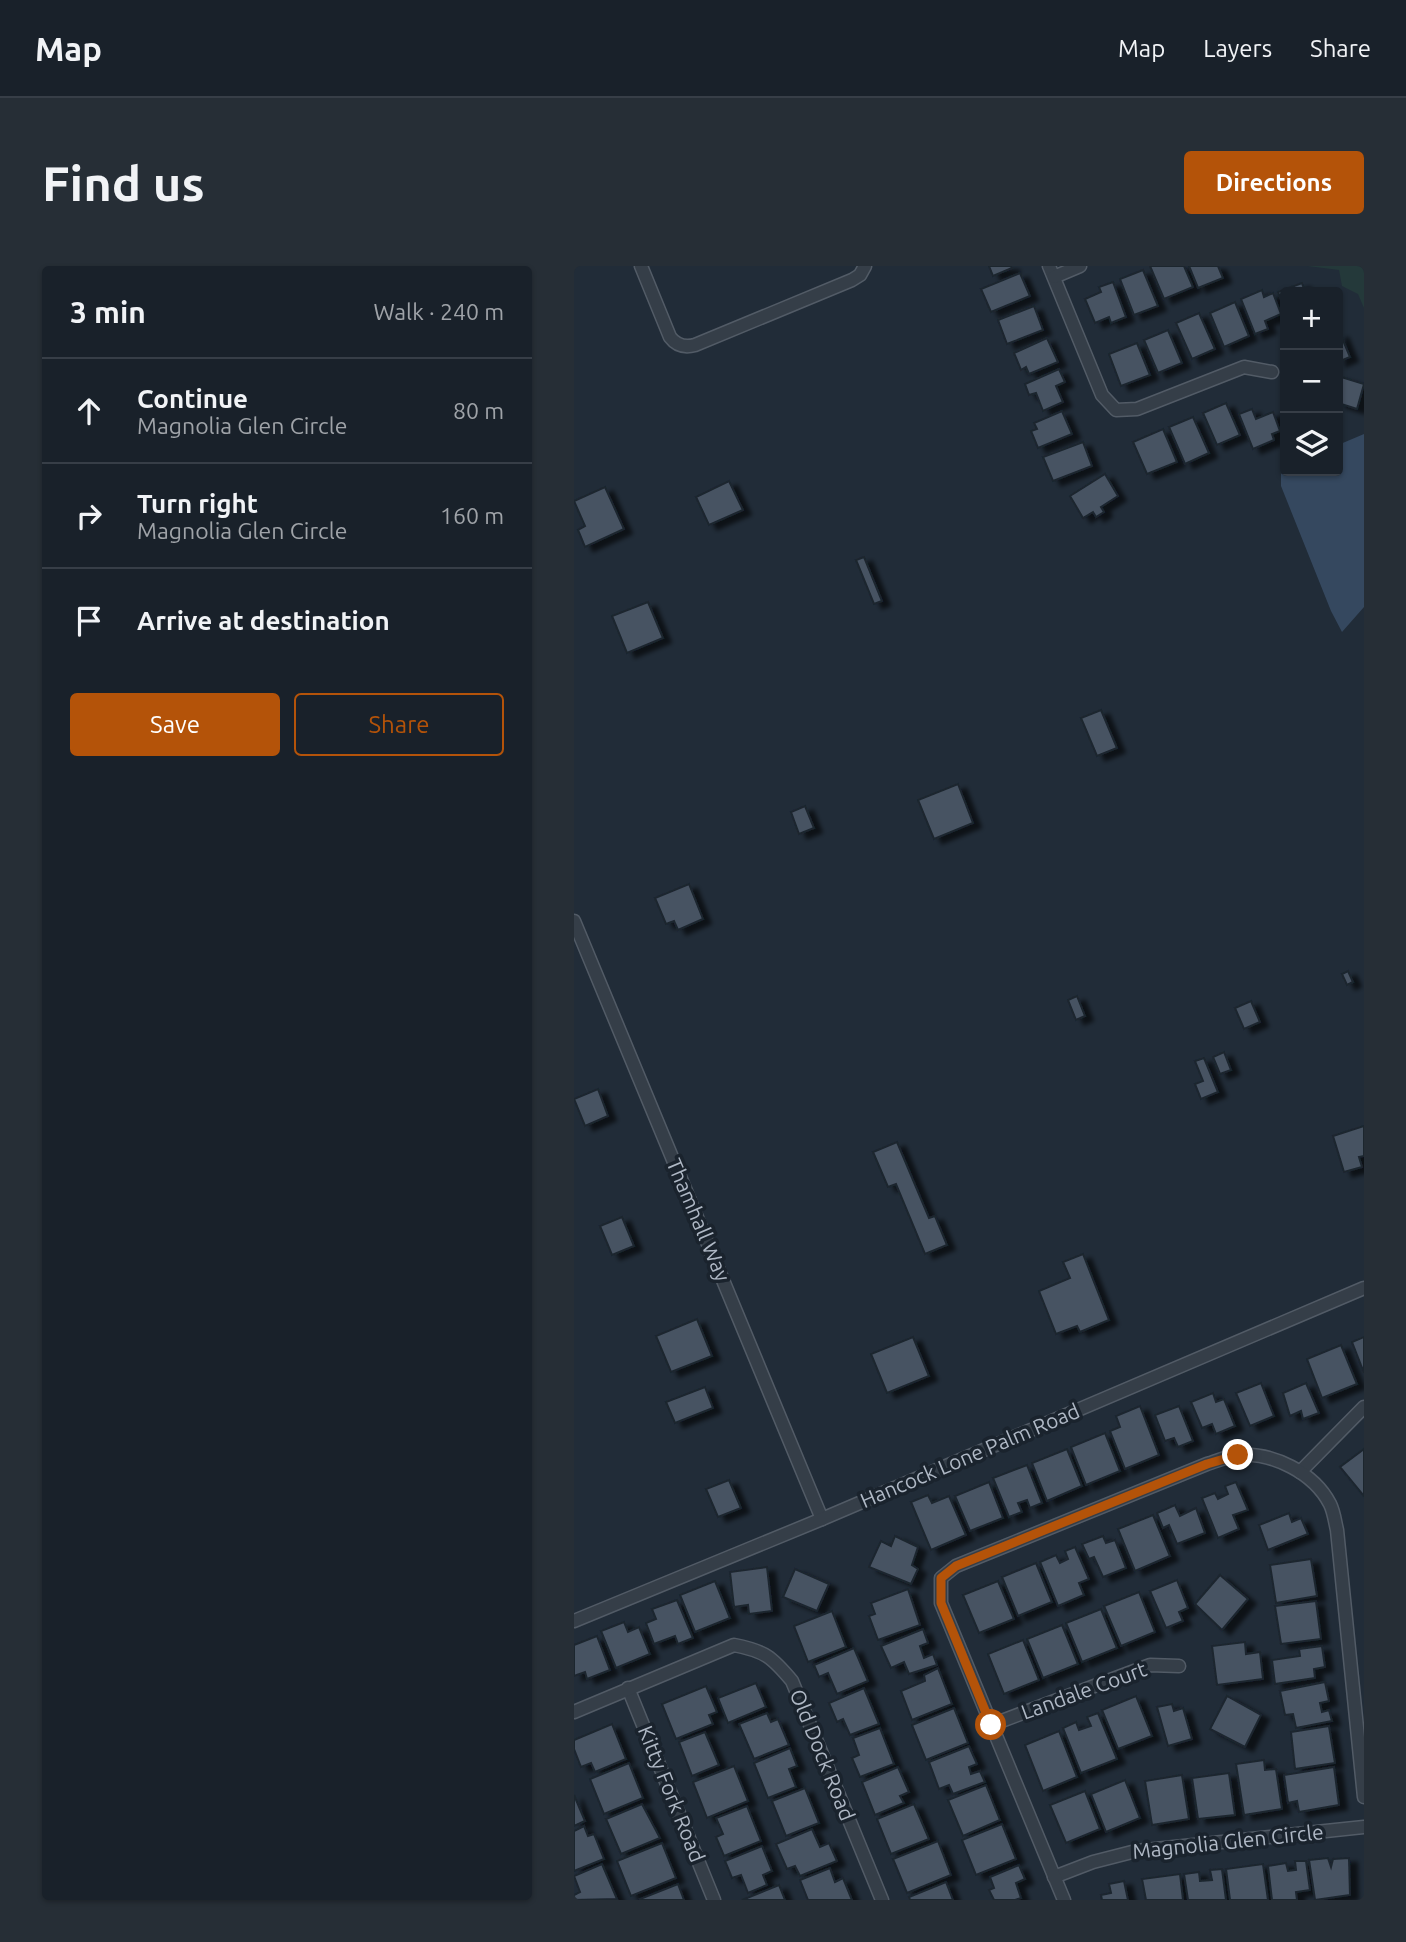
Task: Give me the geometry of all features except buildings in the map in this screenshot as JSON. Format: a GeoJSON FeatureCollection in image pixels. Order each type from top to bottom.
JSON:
{"type":"FeatureCollection","features":[{"type":"Feature","properties":{"kind":"street"},"geometry":{"type":"LineString","coordinates":[[641,266],[670,337],[685,347],[852,280],[860,275],[865,266]]}},
{"type":"Feature","properties":{"kind":"street"},"geometry":{"type":"LineString","coordinates":[[1080,266],[1051,272],[1102,396],[1116,410],[1137,409],[1244,368],[1272,372]]}},
{"type":"Feature","properties":{"kind":"street","name":"Thamhall Way"},"geometry":{"type":"LineString","coordinates":[[574,921],[822,1519]]}},
{"type":"Feature","properties":{"kind":"street","name":"Hancock Lone Palm Road"},"geometry":{"type":"LineString","coordinates":[[574,1621],[822,1519],[1364,1288]]}},
{"type":"Feature","properties":{"kind":"street"},"geometry":{"type":"LineString","coordinates":[[1300,1472],[1364,1407]]}},
{"type":"Feature","properties":{"kind":"street"},"geometry":{"type":"LineString","coordinates":[[1064,1900],[941,1603],[941,1578],[956,1566],[1207,1464],[1238,1455],[1272,1458],[1300,1472],[1316,1485],[1330,1505],[1337,1531],[1364,1797]]}},
{"type":"Feature","properties":{"kind":"street","name":"Old Dock Road"},"geometry":{"type":"LineString","coordinates":[[574,1712],[733,1645],[758,1649],[779,1665],[792,1681],[881,1900]]}},
{"type":"Feature","properties":{"kind":"street","name":"Landale Court"},"geometry":{"type":"LineString","coordinates":[[991,1725],[1150,1665],[1179,1666]]}},
{"type":"Feature","properties":{"kind":"street","name":"Kitty Fork Road"},"geometry":{"type":"LineString","coordinates":[[628,1688],[713,1900]]}},
{"type":"Feature","properties":{"kind":"street","name":"Magnolia Glen Circle"},"geometry":{"type":"LineString","coordinates":[[1054,1877],[1093,1862],[1136,1851],[1364,1827]]}},
{"type":"Feature","properties":{"kind":"green space"},"geometry":{"type":"Polygon","coordinates":[[[1307,266],[1364,266],[1364,308],[1358,294],[1342,286],[1339,270],[1307,266]]]}},
{"type":"Feature","properties":{"kind":"water"},"geometry":{"type":"Polygon","coordinates":[[[1364,434],[1364,607],[1342,632],[1281,486],[1281,476],[1343,476],[1343,443],[1364,434]]]}},
{"type":"Feature","properties":{"kind":"route"},"geometry":{"type":"LineString","coordinates":[[991,1725],[941,1603],[941,1578],[956,1566],[1207,1464],[1238,1455]]}}]}
